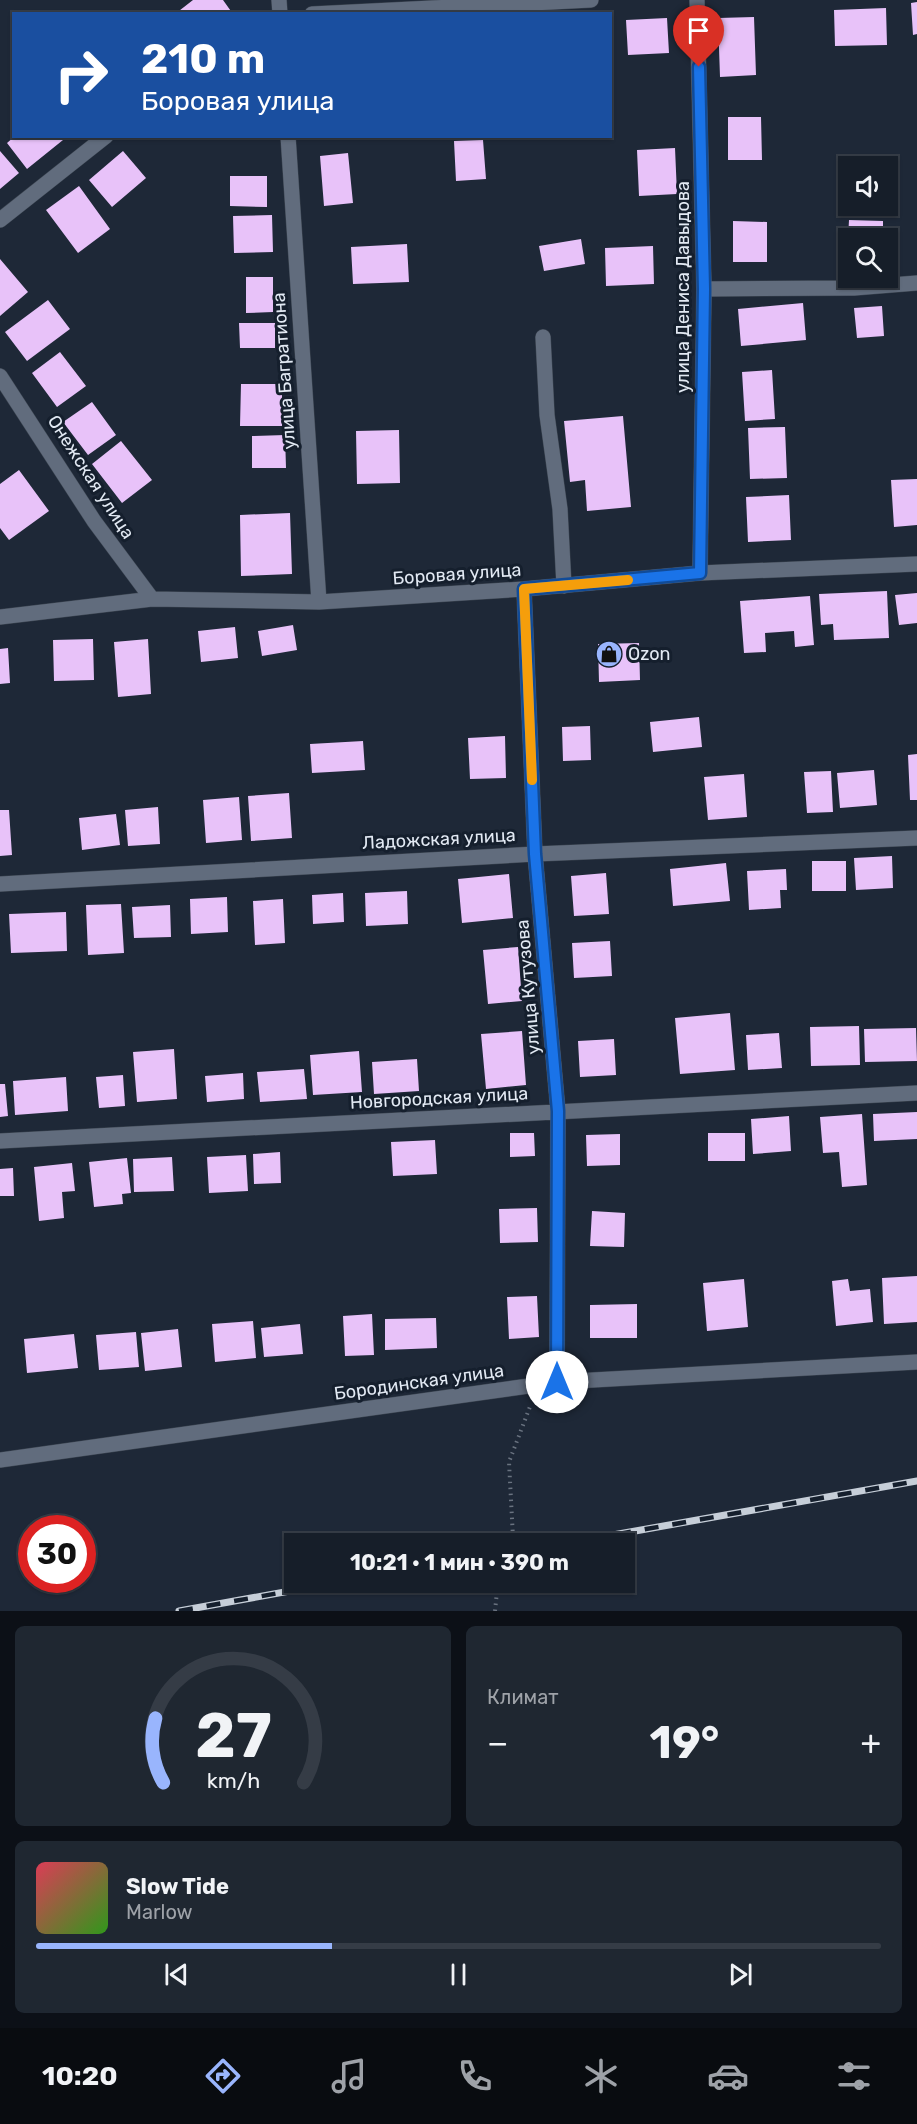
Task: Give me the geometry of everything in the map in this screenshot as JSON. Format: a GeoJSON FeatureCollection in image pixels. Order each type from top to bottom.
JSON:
{"type":"FeatureCollection","features":[{"type":"Feature","properties":{"kind":"street"},"geometry":{"type":"LineString","coordinates":[[352,12],[591,0]]}},
{"type":"Feature","properties":{"kind":"street","name":"улица Дениса Давыдова"},"geometry":{"type":"LineString","coordinates":[[697,0],[704,289],[700,573]]}},
{"type":"Feature","properties":{"kind":"street"},"geometry":{"type":"LineString","coordinates":[[0,220],[103,138]]}},
{"type":"Feature","properties":{"kind":"street","name":"улица Багратиона"},"geometry":{"type":"LineString","coordinates":[[288,138],[320,602]]}},
{"type":"Feature","properties":{"kind":"street"},"geometry":{"type":"LineString","coordinates":[[704,289],[854,288],[917,283]]}},
{"type":"Feature","properties":{"kind":"street"},"geometry":{"type":"LineString","coordinates":[[543,337],[547,415],[560,509],[564,586]]}},
{"type":"Feature","properties":{"kind":"street","name":"Онежская улица"},"geometry":{"type":"LineString","coordinates":[[0,376],[94,521],[152,599]]}},
{"type":"Feature","properties":{"kind":"street","name":"Боровая улица"},"geometry":{"type":"LineString","coordinates":[[0,617],[152,599],[320,602],[564,586],[700,573],[917,564]]}},
{"type":"Feature","properties":{"kind":"street","name":"улица Кутузова"},"geometry":{"type":"LineString","coordinates":[[524,589],[535,854],[558,1111],[557,1382]]}},
{"type":"Feature","properties":{"kind":"street","name":"Ладожская улица"},"geometry":{"type":"LineString","coordinates":[[0,884],[535,854],[917,838]]}},
{"type":"Feature","properties":{"kind":"street","name":"Новгородская улица"},"geometry":{"type":"LineString","coordinates":[[0,1141],[917,1094]]}},
{"type":"Feature","properties":{"kind":"street","name":"Бородинская улица"},"geometry":{"type":"LineString","coordinates":[[0,1460],[557,1382],[917,1362]]}},
{"type":"Feature","properties":{"kind":"path"},"geometry":{"type":"LineString","coordinates":[[513,1533],[509,1462],[539,1385]]}},
{"type":"Feature","properties":{"kind":"path"},"geometry":{"type":"LineString","coordinates":[[495,1611],[497,1593]]}},
{"type":"Feature","properties":{"kind":"building"},"geometry":{"type":"Polygon","coordinates":[[[193,0],[223,0],[232,12],[178,12],[193,0]]]}},
{"type":"Feature","properties":{"kind":"building"},"geometry":{"type":"Polygon","coordinates":[[[917,2],[917,34],[913,35],[911,3],[917,2]]]}},
{"type":"Feature","properties":{"kind":"building"},"geometry":{"type":"Polygon","coordinates":[[[886,8],[887,45],[835,46],[834,10],[886,8]]]}},
{"type":"Feature","properties":{"kind":"building"},"geometry":{"type":"Polygon","coordinates":[[[754,17],[756,75],[720,77],[718,18],[754,17]]]}},
{"type":"Feature","properties":{"kind":"building"},"geometry":{"type":"Polygon","coordinates":[[[667,18],[669,53],[628,55],[626,20],[667,18]]]}},
{"type":"Feature","properties":{"kind":"building"},"geometry":{"type":"Polygon","coordinates":[[[728,117],[761,117],[762,160],[728,160],[728,117]]]}},
{"type":"Feature","properties":{"kind":"building"},"geometry":{"type":"Polygon","coordinates":[[[13,138],[62,138],[63,140],[27,169],[7,143],[13,138]]]}},
{"type":"Feature","properties":{"kind":"building"},"geometry":{"type":"Polygon","coordinates":[[[483,140],[486,179],[456,181],[454,141],[483,140]]]}},
{"type":"Feature","properties":{"kind":"building"},"geometry":{"type":"Polygon","coordinates":[[[675,148],[677,194],[639,196],[637,150],[675,148]]]}},
{"type":"Feature","properties":{"kind":"building"},"geometry":{"type":"Polygon","coordinates":[[[0,151],[19,173],[0,189],[0,151]]]}},
{"type":"Feature","properties":{"kind":"building"},"geometry":{"type":"Polygon","coordinates":[[[123,151],[146,178],[112,207],[89,180],[123,151]]]}},
{"type":"Feature","properties":{"kind":"building"},"geometry":{"type":"Polygon","coordinates":[[[348,153],[353,203],[324,206],[320,156],[348,153]]]}},
{"type":"Feature","properties":{"kind":"building"},"geometry":{"type":"Polygon","coordinates":[[[230,176],[267,176],[267,207],[230,206],[230,176]]]}},
{"type":"Feature","properties":{"kind":"building"},"geometry":{"type":"Polygon","coordinates":[[[79,186],[110,229],[78,253],[46,210],[79,186]]]}},
{"type":"Feature","properties":{"kind":"building"},"geometry":{"type":"Polygon","coordinates":[[[272,215],[273,252],[234,253],[233,216],[272,215]]]}},
{"type":"Feature","properties":{"kind":"building"},"geometry":{"type":"Polygon","coordinates":[[[849,220],[883,221],[883,228],[849,228],[849,220]]]}},
{"type":"Feature","properties":{"kind":"building"},"geometry":{"type":"Polygon","coordinates":[[[733,221],[767,222],[767,262],[733,262],[733,221]]]}},
{"type":"Feature","properties":{"kind":"building"},"geometry":{"type":"Polygon","coordinates":[[[581,239],[585,264],[544,271],[539,246],[581,239]]]}},
{"type":"Feature","properties":{"kind":"building"},"geometry":{"type":"Polygon","coordinates":[[[407,244],[409,282],[353,284],[351,247],[407,244]]]}},
{"type":"Feature","properties":{"kind":"building"},"geometry":{"type":"Polygon","coordinates":[[[653,246],[654,284],[606,286],[605,248],[653,246]]]}},
{"type":"Feature","properties":{"kind":"building"},"geometry":{"type":"Polygon","coordinates":[[[0,259],[28,292],[0,316],[0,259]]]}},
{"type":"Feature","properties":{"kind":"building"},"geometry":{"type":"Polygon","coordinates":[[[246,277],[273,277],[273,312],[246,313],[246,277]]]}},
{"type":"Feature","properties":{"kind":"building"},"geometry":{"type":"Polygon","coordinates":[[[48,300],[70,329],[27,361],[5,332],[48,300]]]}},
{"type":"Feature","properties":{"kind":"building"},"geometry":{"type":"Polygon","coordinates":[[[803,303],[806,340],[741,346],[738,309],[803,303]]]}},
{"type":"Feature","properties":{"kind":"building"},"geometry":{"type":"Polygon","coordinates":[[[882,306],[884,336],[857,338],[854,308],[882,306]]]}},
{"type":"Feature","properties":{"kind":"building"},"geometry":{"type":"Polygon","coordinates":[[[239,323],[275,323],[275,348],[240,348],[239,323]]]}},
{"type":"Feature","properties":{"kind":"building"},"geometry":{"type":"Polygon","coordinates":[[[60,352],[86,386],[57,407],[32,373],[60,352]]]}},
{"type":"Feature","properties":{"kind":"building"},"geometry":{"type":"Polygon","coordinates":[[[772,370],[775,419],[745,421],[742,372],[772,370]]]}},
{"type":"Feature","properties":{"kind":"building"},"geometry":{"type":"Polygon","coordinates":[[[241,384],[282,384],[282,426],[240,426],[241,384]]]}},
{"type":"Feature","properties":{"kind":"building"},"geometry":{"type":"Polygon","coordinates":[[[92,402],[116,435],[88,455],[63,422],[92,402]]]}},
{"type":"Feature","properties":{"kind":"building"},"geometry":{"type":"Polygon","coordinates":[[[623,416],[631,507],[587,511],[585,480],[570,482],[564,421],[623,416]]]}},
{"type":"Feature","properties":{"kind":"building"},"geometry":{"type":"Polygon","coordinates":[[[785,427],[787,478],[750,479],[748,428],[785,427]]]}},
{"type":"Feature","properties":{"kind":"building"},"geometry":{"type":"Polygon","coordinates":[[[399,430],[400,483],[357,484],[356,431],[399,430]]]}},
{"type":"Feature","properties":{"kind":"building"},"geometry":{"type":"Polygon","coordinates":[[[285,435],[286,468],[252,468],[252,436],[285,435]]]}},
{"type":"Feature","properties":{"kind":"building"},"geometry":{"type":"Polygon","coordinates":[[[121,441],[152,480],[122,503],[92,464],[121,441]]]}},
{"type":"Feature","properties":{"kind":"building"},"geometry":{"type":"Polygon","coordinates":[[[19,470],[49,511],[9,540],[0,528],[0,484],[19,470]]]}},
{"type":"Feature","properties":{"kind":"building"},"geometry":{"type":"Polygon","coordinates":[[[917,479],[917,525],[894,527],[891,480],[917,479]]]}},
{"type":"Feature","properties":{"kind":"building"},"geometry":{"type":"Polygon","coordinates":[[[789,495],[791,540],[748,542],[746,497],[789,495]]]}},
{"type":"Feature","properties":{"kind":"building"},"geometry":{"type":"Polygon","coordinates":[[[290,513],[292,574],[241,576],[240,515],[290,513]]]}},
{"type":"Feature","properties":{"kind":"building"},"geometry":{"type":"Polygon","coordinates":[[[887,591],[889,638],[834,640],[833,624],[821,625],[819,594],[887,591]]]}},
{"type":"Feature","properties":{"kind":"building"},"geometry":{"type":"Polygon","coordinates":[[[917,593],[917,623],[899,625],[895,595],[917,593]]]}},
{"type":"Feature","properties":{"kind":"building"},"geometry":{"type":"Polygon","coordinates":[[[810,596],[814,645],[795,647],[794,631],[765,633],[766,652],[744,653],[740,601],[810,596]]]}},
{"type":"Feature","properties":{"kind":"building"},"geometry":{"type":"Polygon","coordinates":[[[293,625],[297,650],[262,656],[258,631],[293,625]]]}},
{"type":"Feature","properties":{"kind":"building"},"geometry":{"type":"Polygon","coordinates":[[[235,627],[238,658],[201,662],[198,631],[235,627]]]}},
{"type":"Feature","properties":{"kind":"building"},"geometry":{"type":"Polygon","coordinates":[[[93,639],[94,680],[54,681],[53,640],[93,639]]]}},
{"type":"Feature","properties":{"kind":"building"},"geometry":{"type":"Polygon","coordinates":[[[148,639],[151,694],[118,697],[114,642],[148,639]]]}},
{"type":"Feature","properties":{"kind":"building"},"geometry":{"type":"Polygon","coordinates":[[[639,643],[640,680],[599,682],[598,644],[639,643]]]}},
{"type":"Feature","properties":{"kind":"building"},"geometry":{"type":"Polygon","coordinates":[[[8,648],[10,683],[0,684],[0,649],[8,648]]]}},
{"type":"Feature","properties":{"kind":"building"},"geometry":{"type":"Polygon","coordinates":[[[699,717],[702,747],[653,752],[650,722],[699,717]]]}},
{"type":"Feature","properties":{"kind":"building"},"geometry":{"type":"Polygon","coordinates":[[[590,726],[591,760],[563,761],[562,727],[590,726]]]}},
{"type":"Feature","properties":{"kind":"building"},"geometry":{"type":"Polygon","coordinates":[[[505,736],[506,778],[470,779],[468,738],[505,736]]]}},
{"type":"Feature","properties":{"kind":"building"},"geometry":{"type":"Polygon","coordinates":[[[363,741],[365,770],[312,773],[310,744],[363,741]]]}},
{"type":"Feature","properties":{"kind":"building"},"geometry":{"type":"Polygon","coordinates":[[[917,754],[917,800],[910,800],[908,755],[917,754]]]}},
{"type":"Feature","properties":{"kind":"building"},"geometry":{"type":"Polygon","coordinates":[[[874,770],[877,805],[840,808],[837,773],[874,770]]]}},
{"type":"Feature","properties":{"kind":"building"},"geometry":{"type":"Polygon","coordinates":[[[831,771],[833,812],[807,813],[804,772],[831,771]]]}},
{"type":"Feature","properties":{"kind":"building"},"geometry":{"type":"Polygon","coordinates":[[[744,774],[747,817],[708,820],[704,777],[744,774]]]}},
{"type":"Feature","properties":{"kind":"building"},"geometry":{"type":"Polygon","coordinates":[[[289,793],[292,838],[251,841],[248,796],[289,793]]]}},
{"type":"Feature","properties":{"kind":"building"},"geometry":{"type":"Polygon","coordinates":[[[239,797],[242,840],[206,843],[203,800],[239,797]]]}},
{"type":"Feature","properties":{"kind":"building"},"geometry":{"type":"Polygon","coordinates":[[[158,807],[160,844],[128,846],[125,810],[158,807]]]}},
{"type":"Feature","properties":{"kind":"building"},"geometry":{"type":"Polygon","coordinates":[[[0,810],[9,810],[12,855],[0,856],[0,810]]]}},
{"type":"Feature","properties":{"kind":"building"},"geometry":{"type":"Polygon","coordinates":[[[116,814],[120,845],[82,850],[79,818],[116,814]]]}},
{"type":"Feature","properties":{"kind":"building"},"geometry":{"type":"Polygon","coordinates":[[[892,856],[893,888],[856,890],[854,858],[892,856]]]}},
{"type":"Feature","properties":{"kind":"building"},"geometry":{"type":"Polygon","coordinates":[[[812,861],[846,861],[846,891],[812,891],[812,861]]]}},
{"type":"Feature","properties":{"kind":"building"},"geometry":{"type":"Polygon","coordinates":[[[726,863],[730,901],[673,906],[670,869],[726,863]]]}},
{"type":"Feature","properties":{"kind":"building"},"geometry":{"type":"Polygon","coordinates":[[[786,869],[787,890],[780,890],[781,908],[749,910],[747,871],[786,869]]]}},
{"type":"Feature","properties":{"kind":"building"},"geometry":{"type":"Polygon","coordinates":[[[606,873],[609,914],[574,916],[571,876],[606,873]]]}},
{"type":"Feature","properties":{"kind":"building"},"geometry":{"type":"Polygon","coordinates":[[[509,874],[513,918],[462,923],[458,879],[509,874]]]}},
{"type":"Feature","properties":{"kind":"building"},"geometry":{"type":"Polygon","coordinates":[[[407,891],[408,924],[366,926],[365,893],[407,891]]]}},
{"type":"Feature","properties":{"kind":"building"},"geometry":{"type":"Polygon","coordinates":[[[343,893],[344,922],[313,924],[312,895],[343,893]]]}},
{"type":"Feature","properties":{"kind":"building"},"geometry":{"type":"Polygon","coordinates":[[[227,897],[228,932],[191,934],[190,899],[227,897]]]}},
{"type":"Feature","properties":{"kind":"building"},"geometry":{"type":"Polygon","coordinates":[[[283,899],[285,943],[255,945],[253,901],[283,899]]]}},
{"type":"Feature","properties":{"kind":"building"},"geometry":{"type":"Polygon","coordinates":[[[121,904],[124,953],[88,955],[86,905],[121,904]]]}},
{"type":"Feature","properties":{"kind":"building"},"geometry":{"type":"Polygon","coordinates":[[[170,905],[171,937],[134,938],[132,907],[170,905]]]}},
{"type":"Feature","properties":{"kind":"building"},"geometry":{"type":"Polygon","coordinates":[[[66,912],[67,951],[11,953],[9,914],[66,912]]]}},
{"type":"Feature","properties":{"kind":"building"},"geometry":{"type":"Polygon","coordinates":[[[610,941],[612,976],[574,978],[572,943],[610,941]]]}},
{"type":"Feature","properties":{"kind":"building"},"geometry":{"type":"Polygon","coordinates":[[[518,947],[522,1001],[488,1004],[483,950],[518,947]]]}},
{"type":"Feature","properties":{"kind":"building"},"geometry":{"type":"Polygon","coordinates":[[[730,1013],[735,1070],[680,1074],[675,1018],[730,1013]]]}},
{"type":"Feature","properties":{"kind":"building"},"geometry":{"type":"Polygon","coordinates":[[[859,1026],[860,1065],[811,1066],[810,1027],[859,1026]]]}},
{"type":"Feature","properties":{"kind":"building"},"geometry":{"type":"Polygon","coordinates":[[[916,1028],[917,1061],[865,1062],[864,1029],[916,1028]]]}},
{"type":"Feature","properties":{"kind":"building"},"geometry":{"type":"Polygon","coordinates":[[[522,1031],[526,1085],[486,1089],[481,1034],[522,1031]]]}},
{"type":"Feature","properties":{"kind":"building"},"geometry":{"type":"Polygon","coordinates":[[[779,1033],[782,1068],[748,1070],[746,1035],[779,1033]]]}},
{"type":"Feature","properties":{"kind":"building"},"geometry":{"type":"Polygon","coordinates":[[[614,1039],[616,1075],[580,1077],[578,1041],[614,1039]]]}},
{"type":"Feature","properties":{"kind":"building"},"geometry":{"type":"Polygon","coordinates":[[[174,1049],[177,1099],[137,1102],[133,1052],[174,1049]]]}},
{"type":"Feature","properties":{"kind":"building"},"geometry":{"type":"Polygon","coordinates":[[[359,1051],[362,1092],[313,1095],[310,1055],[359,1051]]]}},
{"type":"Feature","properties":{"kind":"building"},"geometry":{"type":"Polygon","coordinates":[[[417,1059],[419,1091],[374,1094],[372,1062],[417,1059]]]}},
{"type":"Feature","properties":{"kind":"building"},"geometry":{"type":"Polygon","coordinates":[[[304,1069],[307,1099],[260,1102],[257,1072],[304,1069]]]}},
{"type":"Feature","properties":{"kind":"building"},"geometry":{"type":"Polygon","coordinates":[[[243,1073],[244,1099],[207,1102],[205,1076],[243,1073]]]}},
{"type":"Feature","properties":{"kind":"building"},"geometry":{"type":"Polygon","coordinates":[[[123,1075],[125,1106],[99,1108],[96,1077],[123,1075]]]}},
{"type":"Feature","properties":{"kind":"building"},"geometry":{"type":"Polygon","coordinates":[[[66,1077],[68,1111],[15,1115],[13,1081],[66,1077]]]}},
{"type":"Feature","properties":{"kind":"building"},"geometry":{"type":"Polygon","coordinates":[[[0,1084],[5,1084],[8,1116],[0,1117],[0,1084]]]}},
{"type":"Feature","properties":{"kind":"building"},"geometry":{"type":"Polygon","coordinates":[[[917,1112],[917,1139],[874,1141],[873,1114],[917,1112]]]}},
{"type":"Feature","properties":{"kind":"building"},"geometry":{"type":"Polygon","coordinates":[[[862,1114],[867,1185],[842,1187],[839,1152],[823,1153],[820,1117],[862,1114]]]}},
{"type":"Feature","properties":{"kind":"building"},"geometry":{"type":"Polygon","coordinates":[[[789,1116],[791,1151],[753,1154],[751,1119],[789,1116]]]}},
{"type":"Feature","properties":{"kind":"building"},"geometry":{"type":"Polygon","coordinates":[[[510,1133],[534,1133],[535,1156],[510,1157],[510,1133]]]}},
{"type":"Feature","properties":{"kind":"building"},"geometry":{"type":"Polygon","coordinates":[[[708,1133],[745,1133],[745,1161],[708,1161],[708,1133]]]}},
{"type":"Feature","properties":{"kind":"building"},"geometry":{"type":"Polygon","coordinates":[[[620,1134],[620,1165],[587,1166],[586,1135],[620,1134]]]}},
{"type":"Feature","properties":{"kind":"building"},"geometry":{"type":"Polygon","coordinates":[[[435,1140],[437,1174],[393,1176],[391,1142],[435,1140]]]}},
{"type":"Feature","properties":{"kind":"building"},"geometry":{"type":"Polygon","coordinates":[[[280,1152],[281,1183],[254,1184],[253,1154],[280,1152]]]}},
{"type":"Feature","properties":{"kind":"building"},"geometry":{"type":"Polygon","coordinates":[[[246,1155],[248,1191],[209,1193],[207,1157],[246,1155]]]}},
{"type":"Feature","properties":{"kind":"building"},"geometry":{"type":"Polygon","coordinates":[[[172,1157],[174,1191],[134,1192],[133,1159],[172,1157]]]}},
{"type":"Feature","properties":{"kind":"building"},"geometry":{"type":"Polygon","coordinates":[[[127,1158],[131,1193],[122,1194],[123,1204],[94,1207],[89,1162],[127,1158]]]}},
{"type":"Feature","properties":{"kind":"building"},"geometry":{"type":"Polygon","coordinates":[[[72,1163],[75,1191],[62,1192],[64,1218],[39,1221],[34,1167],[72,1163]]]}},
{"type":"Feature","properties":{"kind":"building"},"geometry":{"type":"Polygon","coordinates":[[[13,1168],[14,1196],[0,1196],[0,1169],[13,1168]]]}},
{"type":"Feature","properties":{"kind":"building"},"geometry":{"type":"Polygon","coordinates":[[[537,1208],[538,1242],[500,1243],[499,1209],[537,1208]]]}},
{"type":"Feature","properties":{"kind":"building"},"geometry":{"type":"Polygon","coordinates":[[[592,1211],[625,1213],[624,1247],[590,1246],[592,1211]]]}},
{"type":"Feature","properties":{"kind":"building"},"geometry":{"type":"Polygon","coordinates":[[[917,1276],[917,1322],[884,1324],[882,1278],[917,1276]]]}},
{"type":"Feature","properties":{"kind":"building"},"geometry":{"type":"Polygon","coordinates":[[[744,1279],[748,1327],[707,1331],[703,1283],[744,1279]]]}},
{"type":"Feature","properties":{"kind":"building"},"geometry":{"type":"Polygon","coordinates":[[[848,1279],[850,1291],[870,1289],[873,1322],[836,1326],[832,1281],[848,1279]]]}},
{"type":"Feature","properties":{"kind":"building"},"geometry":{"type":"Polygon","coordinates":[[[537,1296],[539,1337],[509,1339],[507,1297],[537,1296]]]}},
{"type":"Feature","properties":{"kind":"building"},"geometry":{"type":"Polygon","coordinates":[[[637,1304],[637,1338],[590,1338],[590,1305],[637,1304]]]}},
{"type":"Feature","properties":{"kind":"building"},"geometry":{"type":"Polygon","coordinates":[[[372,1314],[374,1355],[345,1356],[343,1316],[372,1314]]]}},
{"type":"Feature","properties":{"kind":"building"},"geometry":{"type":"Polygon","coordinates":[[[436,1318],[437,1348],[385,1350],[385,1319],[436,1318]]]}},
{"type":"Feature","properties":{"kind":"building"},"geometry":{"type":"Polygon","coordinates":[[[253,1321],[256,1358],[215,1362],[212,1324],[253,1321]]]}},
{"type":"Feature","properties":{"kind":"building"},"geometry":{"type":"Polygon","coordinates":[[[300,1324],[303,1354],[264,1357],[261,1328],[300,1324]]]}},
{"type":"Feature","properties":{"kind":"building"},"geometry":{"type":"Polygon","coordinates":[[[178,1329],[182,1367],[145,1371],[141,1333],[178,1329]]]}},
{"type":"Feature","properties":{"kind":"building"},"geometry":{"type":"Polygon","coordinates":[[[136,1332],[139,1367],[99,1370],[96,1335],[136,1332]]]}},
{"type":"Feature","properties":{"kind":"building"},"geometry":{"type":"Polygon","coordinates":[[[74,1334],[78,1368],[27,1373],[24,1339],[74,1334]]]}},
{"type":"Feature","properties":{"kind":"railway"},"geometry":{"type":"LineString","coordinates":[[624,1533],[917,1481]]}},
{"type":"Feature","properties":{"kind":"railway"},"geometry":{"type":"LineString","coordinates":[[179,1611],[284,1592]]}},
{"type":"Feature","properties":{"kind":"slow traffic"},"geometry":{"type":"LineString","coordinates":[[532,780],[524,589],[628,580]]}},
{"type":"Feature","properties":{"kind":"place","name":"Ozon"},"geometry":{"type":"Point","coordinates":[609,654]}},
{"type":"Feature","properties":{"kind":"route"},"geometry":{"type":"LineString","coordinates":[[557,1382],[558,1111],[535,854],[524,589],[700,573],[704,289],[699,67]]}}]}
